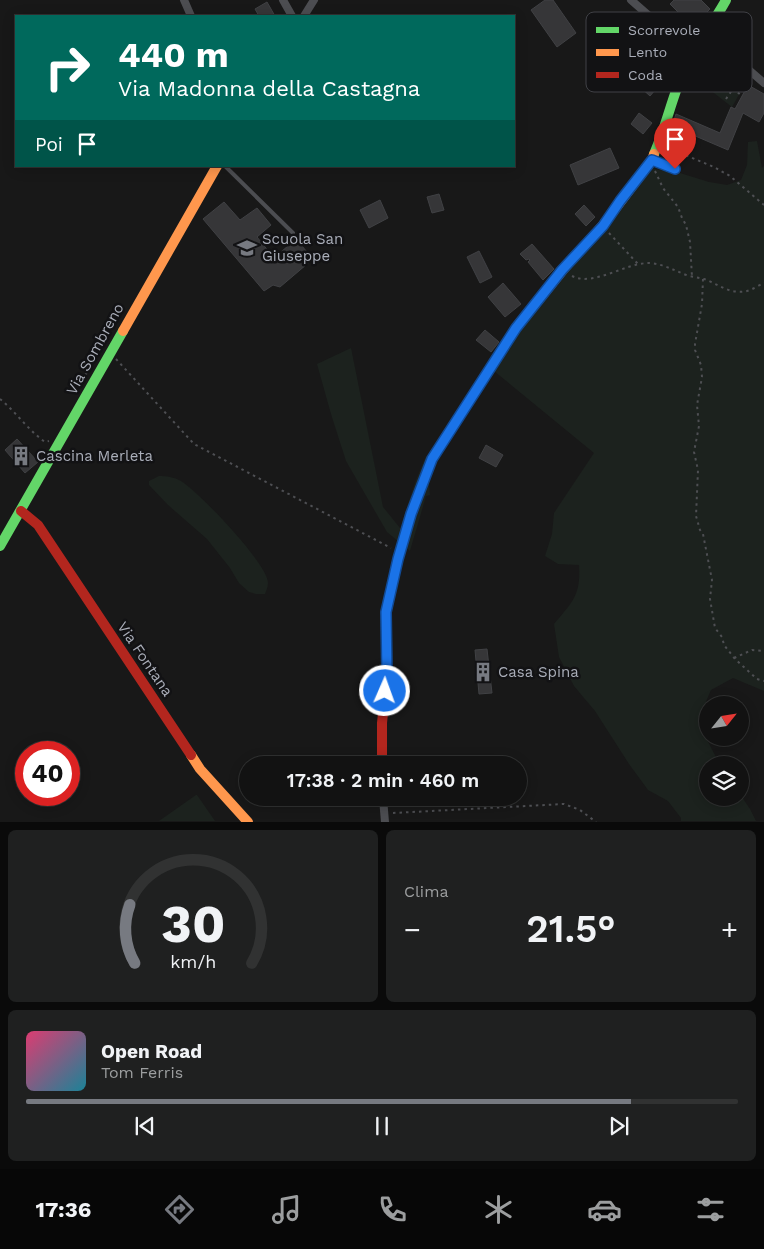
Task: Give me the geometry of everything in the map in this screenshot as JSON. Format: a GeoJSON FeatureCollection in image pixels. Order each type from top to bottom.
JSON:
{"type":"FeatureCollection","features":[{"type":"Feature","properties":{"kind":"street"},"geometry":{"type":"LineString","coordinates":[[184,0],[191,15]]}},
{"type":"Feature","properties":{"kind":"street"},"geometry":{"type":"LineString","coordinates":[[283,0],[291,15]]}},
{"type":"Feature","properties":{"kind":"street"},"geometry":{"type":"LineString","coordinates":[[305,15],[314,0]]}},
{"type":"Feature","properties":{"kind":"street"},"geometry":{"type":"LineString","coordinates":[[631,0],[645,12]]}},
{"type":"Feature","properties":{"kind":"street"},"geometry":{"type":"LineString","coordinates":[[719,12],[726,0]]}},
{"type":"Feature","properties":{"kind":"street"},"geometry":{"type":"LineString","coordinates":[[752,73],[764,83]]}},
{"type":"Feature","properties":{"kind":"street"},"geometry":{"type":"LineString","coordinates":[[382,756],[382,723],[387,675],[386,612],[400,550],[411,514],[432,459],[516,328],[562,270],[603,226],[650,162],[676,92]]}},
{"type":"Feature","properties":{"kind":"street"},"geometry":{"type":"LineString","coordinates":[[650,162],[675,169]]}},
{"type":"Feature","properties":{"kind":"street","name":"Via Sombreno"},"geometry":{"type":"LineString","coordinates":[[0,546],[216,167]]}},
{"type":"Feature","properties":{"kind":"street","name":"Via Fontana"},"geometry":{"type":"LineString","coordinates":[[21,510],[38,525],[200,768],[248,822]]}},
{"type":"Feature","properties":{"kind":"lane"},"geometry":{"type":"LineString","coordinates":[[226,167],[293,232]]}},
{"type":"Feature","properties":{"kind":"path"},"geometry":{"type":"LineString","coordinates":[[726,99],[730,92]]}},
{"type":"Feature","properties":{"kind":"path"},"geometry":{"type":"LineString","coordinates":[[737,92],[742,96]]}},
{"type":"Feature","properties":{"kind":"path"},"geometry":{"type":"LineString","coordinates":[[658,144],[714,167],[730,176],[764,205]]}},
{"type":"Feature","properties":{"kind":"path"},"geometry":{"type":"LineString","coordinates":[[650,162],[663,188],[678,206],[686,225],[690,242],[692,277]]}},
{"type":"Feature","properties":{"kind":"path"},"geometry":{"type":"LineString","coordinates":[[603,226],[638,264]]}},
{"type":"Feature","properties":{"kind":"path"},"geometry":{"type":"LineString","coordinates":[[562,270],[578,279],[596,277],[638,264],[661,265],[692,277],[703,279],[729,291],[747,291],[764,283]]}},
{"type":"Feature","properties":{"kind":"path"},"geometry":{"type":"LineString","coordinates":[[703,279],[702,304],[695,344],[695,350],[701,365],[702,377],[697,406],[700,426],[694,452],[698,470],[696,516],[703,534],[712,580],[710,599],[713,624],[722,637],[724,645],[734,658],[757,679],[764,681]]}},
{"type":"Feature","properties":{"kind":"path"},"geometry":{"type":"LineString","coordinates":[[77,390],[101,347],[110,353],[194,444],[394,550],[400,550]]}},
{"type":"Feature","properties":{"kind":"path"},"geometry":{"type":"LineString","coordinates":[[0,399],[15,411],[36,435],[45,442],[49,441]]}},
{"type":"Feature","properties":{"kind":"path"},"geometry":{"type":"LineString","coordinates":[[734,658],[752,650],[764,651]]}},
{"type":"Feature","properties":{"kind":"path"},"geometry":{"type":"LineString","coordinates":[[384,818],[564,804],[580,810],[596,822]]}},
{"type":"Feature","properties":{"kind":"shaded area"},"geometry":{"type":"Polygon","coordinates":[[[713,92],[740,92],[732,107],[713,92]]]}},
{"type":"Feature","properties":{"kind":"shaded area"},"geometry":{"type":"Polygon","coordinates":[[[757,141],[762,168],[764,166],[764,691],[733,678],[711,690],[708,696],[699,696],[699,746],[710,746],[715,756],[699,756],[699,806],[748,806],[756,821],[681,821],[681,818],[668,801],[648,790],[595,711],[574,686],[559,657],[554,624],[570,604],[577,591],[579,565],[558,564],[545,556],[552,534],[554,513],[594,453],[494,371],[527,322],[627,198],[653,169],[680,173],[709,182],[727,185],[741,180],[747,165],[748,142],[757,141]]]}},
{"type":"Feature","properties":{"kind":"shaded area"},"geometry":{"type":"Polygon","coordinates":[[[351,348],[383,507],[400,528],[426,456],[430,495],[426,496],[410,551],[387,532],[346,461],[331,414],[317,364],[351,348]]]}},
{"type":"Feature","properties":{"kind":"shaded area"},"geometry":{"type":"Polygon","coordinates":[[[159,476],[181,481],[202,499],[231,529],[245,545],[265,574],[268,583],[265,594],[249,592],[239,583],[230,568],[207,539],[168,505],[149,485],[149,481],[159,476]]]}},
{"type":"Feature","properties":{"kind":"shaded area"},"geometry":{"type":"Polygon","coordinates":[[[196,795],[215,821],[159,821],[196,795]]]}},
{"type":"Feature","properties":{"kind":"building"},"geometry":{"type":"Polygon","coordinates":[[[545,0],[553,0],[576,33],[557,47],[531,10],[545,0]]]}},
{"type":"Feature","properties":{"kind":"building"},"geometry":{"type":"Polygon","coordinates":[[[674,0],[701,0],[710,9],[707,12],[678,12],[670,4],[674,0]]]}},
{"type":"Feature","properties":{"kind":"building"},"geometry":{"type":"Polygon","coordinates":[[[267,2],[274,15],[258,15],[255,9],[267,2]]]}},
{"type":"Feature","properties":{"kind":"building"},"geometry":{"type":"Polygon","coordinates":[[[752,87],[764,94],[764,113],[759,122],[743,113],[728,150],[672,126],[676,114],[720,133],[731,107],[735,109],[744,92],[752,92],[752,87]]]}},
{"type":"Feature","properties":{"kind":"building"},"geometry":{"type":"Polygon","coordinates":[[[639,113],[652,123],[643,134],[631,124],[639,113]]]}},
{"type":"Feature","properties":{"kind":"building"},"geometry":{"type":"Polygon","coordinates":[[[610,148],[619,168],[578,185],[570,165],[610,148]]]}},
{"type":"Feature","properties":{"kind":"building"},"geometry":{"type":"Polygon","coordinates":[[[439,194],[444,210],[432,213],[427,197],[439,194]]]}},
{"type":"Feature","properties":{"kind":"building"},"geometry":{"type":"Polygon","coordinates":[[[380,200],[388,218],[369,228],[360,210],[380,200]]]}},
{"type":"Feature","properties":{"kind":"building","name":"Scuola San Giuseppe"},"geometry":{"type":"Polygon","coordinates":[[[224,202],[240,220],[257,208],[271,225],[257,237],[274,258],[296,239],[313,259],[280,287],[273,285],[264,291],[203,219],[224,202]]]}},
{"type":"Feature","properties":{"kind":"building"},"geometry":{"type":"Polygon","coordinates":[[[584,205],[595,217],[586,226],[575,214],[584,205]]]}},
{"type":"Feature","properties":{"kind":"building"},"geometry":{"type":"Polygon","coordinates":[[[532,244],[554,269],[543,280],[528,262],[530,260],[526,260],[520,254],[532,244]]]}},
{"type":"Feature","properties":{"kind":"building"},"geometry":{"type":"Polygon","coordinates":[[[479,251],[492,277],[480,283],[467,257],[479,251]]]}},
{"type":"Feature","properties":{"kind":"building"},"geometry":{"type":"Polygon","coordinates":[[[503,283],[521,304],[505,317],[488,297],[503,283]]]}},
{"type":"Feature","properties":{"kind":"building"},"geometry":{"type":"Polygon","coordinates":[[[485,330],[499,342],[491,352],[476,340],[485,330]]]}},
{"type":"Feature","properties":{"kind":"building","name":"Cascina Merleta"},"geometry":{"type":"Polygon","coordinates":[[[17,439],[38,462],[25,473],[5,450],[17,439]]]}},
{"type":"Feature","properties":{"kind":"building"},"geometry":{"type":"Polygon","coordinates":[[[486,445],[503,455],[496,467],[479,458],[486,445]]]}},
{"type":"Feature","properties":{"kind":"building","name":"Casa Spina"},"geometry":{"type":"Polygon","coordinates":[[[487,649],[492,693],[479,694],[475,650],[487,649]]]}},
{"type":"Feature","properties":{"kind":"traffic: fast"},"geometry":{"type":"LineString","coordinates":[[719,12],[726,0]]}},
{"type":"Feature","properties":{"kind":"traffic: fast"},"geometry":{"type":"LineString","coordinates":[[654,154],[676,92]]}},
{"type":"Feature","properties":{"kind":"traffic: fast"},"geometry":{"type":"LineString","coordinates":[[0,546],[123,331]]}},
{"type":"Feature","properties":{"kind":"traffic: slow"},"geometry":{"type":"LineString","coordinates":[[422,485],[432,459],[516,328],[562,271],[603,225],[652,160],[654,154]]}},
{"type":"Feature","properties":{"kind":"traffic: slow"},"geometry":{"type":"LineString","coordinates":[[123,331],[216,167]]}},
{"type":"Feature","properties":{"kind":"traffic: slow"},"geometry":{"type":"LineString","coordinates":[[191,755],[200,769],[248,822]]}},
{"type":"Feature","properties":{"kind":"traffic: jam"},"geometry":{"type":"LineString","coordinates":[[382,756],[382,723],[387,675],[386,612],[398,559],[411,514],[422,485]]}},
{"type":"Feature","properties":{"kind":"traffic: jam"},"geometry":{"type":"LineString","coordinates":[[21,511],[38,525],[191,755]]}},
{"type":"Feature","properties":{"kind":"place","name":"Scuola San Giuseppe"},"geometry":{"type":"Point","coordinates":[247,248]}},
{"type":"Feature","properties":{"kind":"place","name":"Cascina Merleta"},"geometry":{"type":"Point","coordinates":[21,456]}},
{"type":"Feature","properties":{"kind":"place","name":"Casa Spina"},"geometry":{"type":"Point","coordinates":[483,672]}},
{"type":"Feature","properties":{"kind":"route"},"geometry":{"type":"LineString","coordinates":[[385,691],[387,675],[386,612],[411,514],[432,459],[516,328],[562,270],[603,226],[652,160],[675,169]]}}]}
